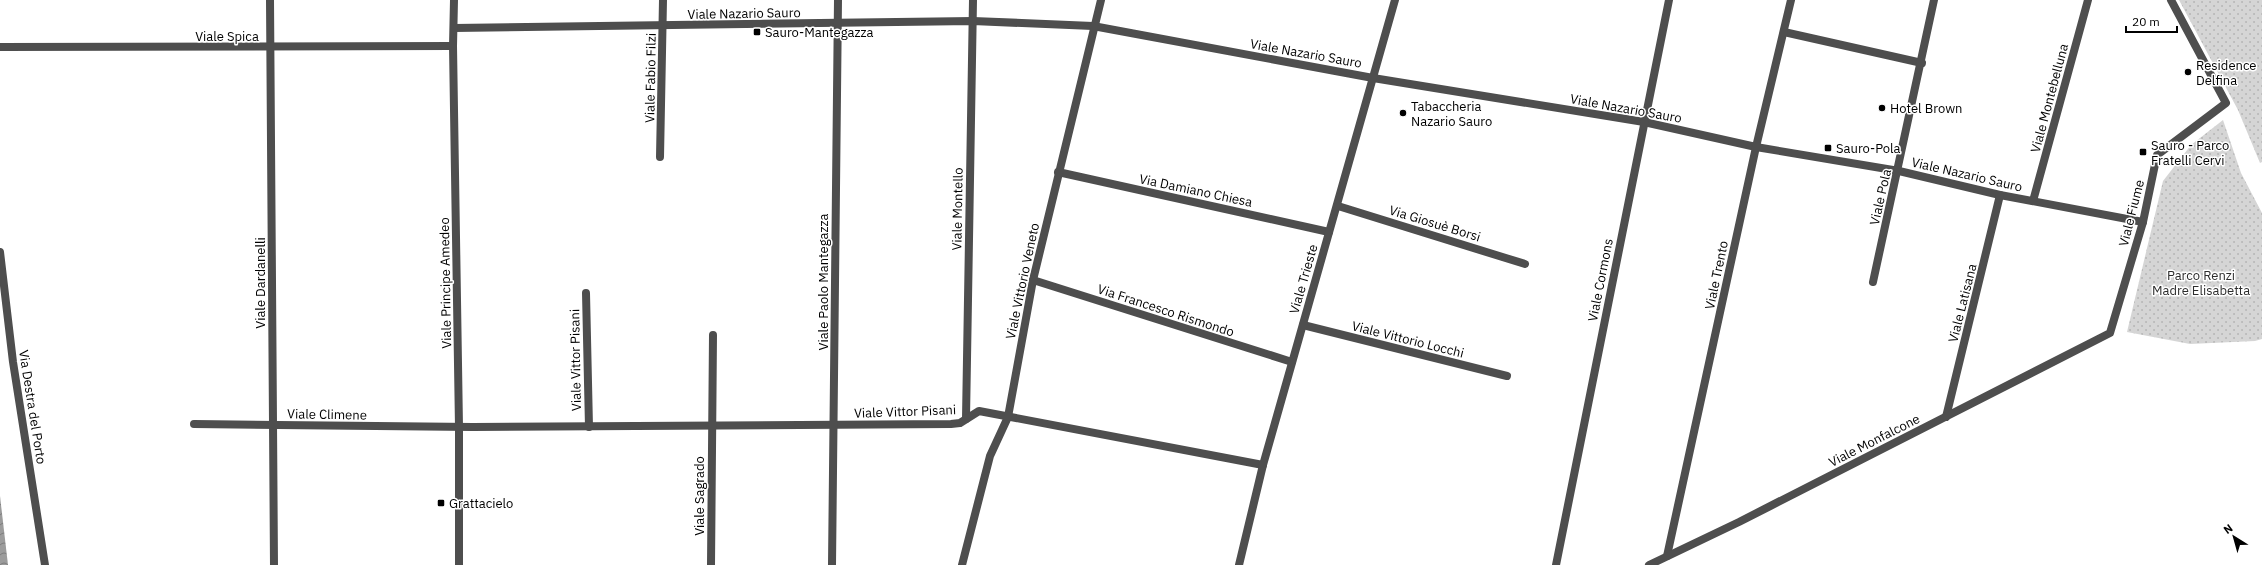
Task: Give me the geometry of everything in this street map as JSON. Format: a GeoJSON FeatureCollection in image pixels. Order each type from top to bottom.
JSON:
{"type":"FeatureCollection","features":[{"type":"Feature","properties":{"kind":"street","name":"Viale Dardanelli"},"geometry":{"type":"LineString","coordinates":[[270,0],[274,565]]}},
{"type":"Feature","properties":{"kind":"street","name":"Viale Principe Amedeo"},"geometry":{"type":"LineString","coordinates":[[454,0],[453,46],[460,427],[459,565]]}},
{"type":"Feature","properties":{"kind":"street","name":"Viale Fabio Filzi"},"geometry":{"type":"LineString","coordinates":[[660,157],[663,0]]}},
{"type":"Feature","properties":{"kind":"street","name":"Viale Paolo Mantegazza"},"geometry":{"type":"LineString","coordinates":[[832,565],[838,0]]}},
{"type":"Feature","properties":{"kind":"street","name":"Viale Montello"},"geometry":{"type":"LineString","coordinates":[[966,419],[973,21],[972,0]]}},
{"type":"Feature","properties":{"kind":"street","name":"Viale Vittorio Veneto"},"geometry":{"type":"LineString","coordinates":[[962,565],[990,456],[1008,416],[1033,280],[1101,0]]}},
{"type":"Feature","properties":{"kind":"street","name":"Viale Trieste"},"geometry":{"type":"LineString","coordinates":[[1239,565],[1262,465],[1329,232],[1338,206],[1395,0]]}},
{"type":"Feature","properties":{"kind":"street","name":"Viale Cormons"},"geometry":{"type":"LineString","coordinates":[[1556,565],[1669,0]]}},
{"type":"Feature","properties":{"kind":"street","name":"Viale Trento"},"geometry":{"type":"LineString","coordinates":[[1667,556],[1756,147],[1791,0]]}},
{"type":"Feature","properties":{"kind":"street","name":"Viale Pola"},"geometry":{"type":"LineString","coordinates":[[1873,282],[1899,171],[1934,0]]}},
{"type":"Feature","properties":{"kind":"street","name":"Viale Montebelluna"},"geometry":{"type":"LineString","coordinates":[[2033,201],[2088,0]]}},
{"type":"Feature","properties":{"kind":"street","name":"Viale Fiume"},"geometry":{"type":"LineString","coordinates":[[2110,334],[2143,222],[2157,155],[2226,103],[2171,0]]}},
{"type":"Feature","properties":{"kind":"street","name":"Viale Nazario Sauro"},"geometry":{"type":"LineString","coordinates":[[454,28],[973,21],[1094,26],[1373,78],[1644,122],[1756,147],[1899,171],[2000,195],[2143,222]]}},
{"type":"Feature","properties":{"kind":"street"},"geometry":{"type":"LineString","coordinates":[[1784,32],[1922,62]]}},
{"type":"Feature","properties":{"kind":"street","name":"Viale Spica"},"geometry":{"type":"LineString","coordinates":[[0,47],[270,48],[453,46]]}},
{"type":"Feature","properties":{"kind":"street","name":"Via Damiano Chiesa"},"geometry":{"type":"LineString","coordinates":[[1058,172],[1329,232]]}},
{"type":"Feature","properties":{"kind":"street","name":"Viale Latisana"},"geometry":{"type":"LineString","coordinates":[[1946,417],[2000,195]]}},
{"type":"Feature","properties":{"kind":"street","name":"Via Giosuè Borsi"},"geometry":{"type":"LineString","coordinates":[[1338,206],[1525,264]]}},
{"type":"Feature","properties":{"kind":"street","name":"Via Destra del Porto"},"geometry":{"type":"LineString","coordinates":[[0,252],[13,362],[45,565]]}},
{"type":"Feature","properties":{"kind":"street","name":"Via Francesco Rismondo"},"geometry":{"type":"LineString","coordinates":[[1033,280],[1292,362]]}},
{"type":"Feature","properties":{"kind":"street","name":"Viale Vittor Pisani"},"geometry":{"type":"LineString","coordinates":[[586,293],[588,427]]}},
{"type":"Feature","properties":{"kind":"street","name":"Viale Vittorio Locchi"},"geometry":{"type":"LineString","coordinates":[[1303,325],[1507,376]]}},
{"type":"Feature","properties":{"kind":"street","name":"Viale Monfalcone"},"geometry":{"type":"LineString","coordinates":[[1649,565],[1739,522],[2110,334]]}},
{"type":"Feature","properties":{"kind":"street","name":"Viale Sagrado"},"geometry":{"type":"LineString","coordinates":[[711,565],[713,335]]}},
{"type":"Feature","properties":{"kind":"street","name":"Viale Vittor Pisani"},"geometry":{"type":"LineString","coordinates":[[460,427],[711,427],[950,424],[960,423],[979,411],[1262,465]]}},
{"type":"Feature","properties":{"kind":"street","name":"Viale Climene"},"geometry":{"type":"LineString","coordinates":[[194,424],[460,427]]}},
{"type":"Feature","properties":{"kind":"green space"},"geometry":{"type":"Polygon","coordinates":[[[2179,0],[2262,0],[2262,162],[2260,163],[2238,110],[2179,0]]]}},
{"type":"Feature","properties":{"kind":"green space","name":"Parco Renzi Madre Elisabetta"},"geometry":{"type":"Polygon","coordinates":[[[2223,120],[2241,173],[2262,213],[2262,339],[2255,341],[2190,344],[2127,332],[2163,181],[2191,145],[2223,120]]]}},
{"type":"Feature","properties":{"kind":"water"},"geometry":{"type":"Polygon","coordinates":[[[0,496],[8,565],[0,565],[0,496]]]}},
{"type":"Feature","properties":{"kind":"place","name":"Sauro-Mantegazza"},"geometry":{"type":"Point","coordinates":[757,32]}},
{"type":"Feature","properties":{"kind":"place","name":"Residence Delfina"},"geometry":{"type":"Point","coordinates":[2188,72]}},
{"type":"Feature","properties":{"kind":"place","name":"Hotel Brown"},"geometry":{"type":"Point","coordinates":[1882,108]}},
{"type":"Feature","properties":{"kind":"place","name":"Tabaccheria Nazario Sauro"},"geometry":{"type":"Point","coordinates":[1403,113]}},
{"type":"Feature","properties":{"kind":"place","name":"Sauro-Pola"},"geometry":{"type":"Point","coordinates":[1828,148]}},
{"type":"Feature","properties":{"kind":"place","name":"Sauro - Parco Fratelli Cervi"},"geometry":{"type":"Point","coordinates":[2143,152]}},
{"type":"Feature","properties":{"kind":"place","name":"Grattacielo"},"geometry":{"type":"Point","coordinates":[441,503]}}]}
